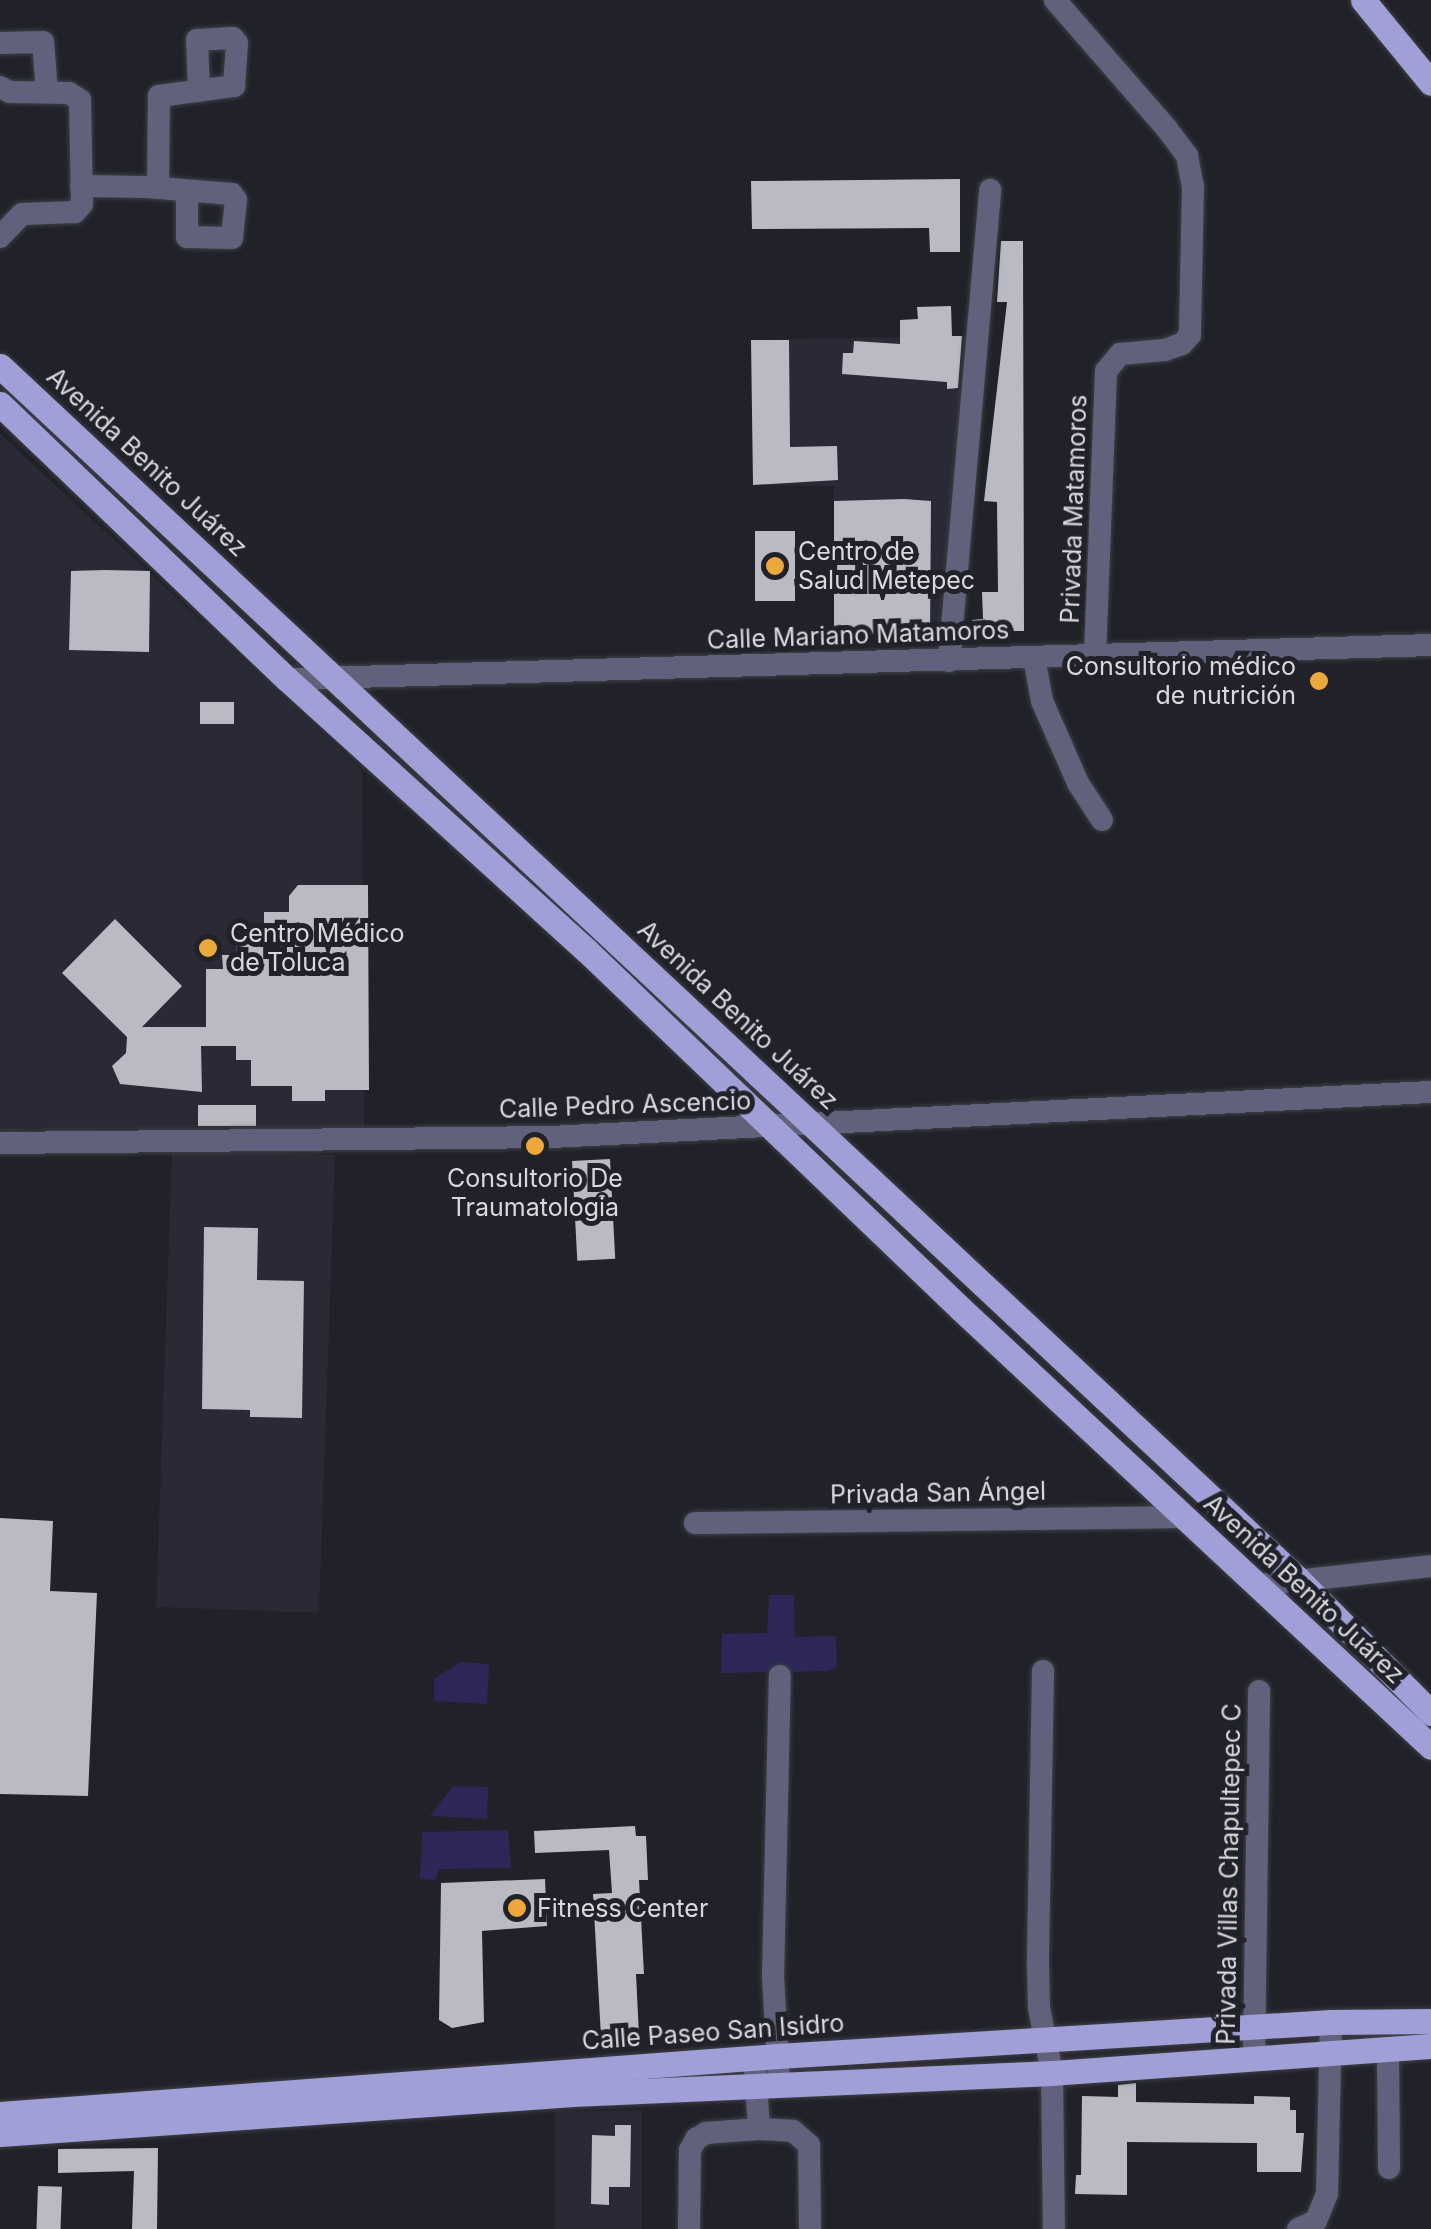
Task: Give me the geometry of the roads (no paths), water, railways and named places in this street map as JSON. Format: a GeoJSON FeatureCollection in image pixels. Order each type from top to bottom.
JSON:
{"type":"FeatureCollection","features":[{"type":"Feature","properties":{"kind":"main road"},"geometry":{"type":"LineString","coordinates":[[1363,0],[1431,84]]}},
{"type":"Feature","properties":{"kind":"main road","name":"Avenida Benito Juárez"},"geometry":{"type":"LineString","coordinates":[[0,366],[1298,1579],[1431,1713]]}},
{"type":"Feature","properties":{"kind":"main road","name":"Avenida Benito Juárez"},"geometry":{"type":"LineString","coordinates":[[0,404],[287,679],[771,1126],[1431,1748]]}},
{"type":"Feature","properties":{"kind":"main road","name":"Calle Paseo San Isidro"},"geometry":{"type":"LineString","coordinates":[[0,2114],[766,2057],[1331,2022],[1431,2021]]}},
{"type":"Feature","properties":{"kind":"main road","name":"Calle Paseo San Isidro"},"geometry":{"type":"LineString","coordinates":[[0,2134],[1431,2046]]}},
{"type":"Feature","properties":{"kind":"main road"},"geometry":{"type":"LineString","coordinates":[[916,2049],[917,2078]]}},
{"type":"Feature","properties":{"kind":"street","name":"Privada Matamoros"},"geometry":{"type":"LineString","coordinates":[[1055,0],[1187,156],[1193,187],[1190,335],[1182,344],[1165,350],[1120,354],[1106,371],[1095,656]]}},
{"type":"Feature","properties":{"kind":"street"},"geometry":{"type":"LineString","coordinates":[[0,43],[44,42],[48,92]]}},
{"type":"Feature","properties":{"kind":"street"},"geometry":{"type":"LineString","coordinates":[[0,87],[10,92],[69,92],[80,100],[81,186],[79,210],[22,214],[0,237]]}},
{"type":"Feature","properties":{"kind":"street"},"geometry":{"type":"LineString","coordinates":[[158,188],[159,96],[199,91]]}},
{"type":"Feature","properties":{"kind":"street"},"geometry":{"type":"LineString","coordinates":[[81,186],[188,192]]}},
{"type":"Feature","properties":{"kind":"street"},"geometry":{"type":"LineString","coordinates":[[950,661],[990,190]]}},
{"type":"Feature","properties":{"kind":"street","name":"Calle Mariano Matamoros"},"geometry":{"type":"LineString","coordinates":[[287,679],[1431,645]]}},
{"type":"Feature","properties":{"kind":"street"},"geometry":{"type":"LineString","coordinates":[[1034,658],[1042,701],[1078,783],[1102,820]]}},
{"type":"Feature","properties":{"kind":"street","name":"Calle Pedro Ascencio"},"geometry":{"type":"LineString","coordinates":[[0,1143],[551,1137],[1431,1092]]}},
{"type":"Feature","properties":{"kind":"street","name":"Privada San Ángel"},"geometry":{"type":"LineString","coordinates":[[695,1524],[1182,1517]]}},
{"type":"Feature","properties":{"kind":"street"},"geometry":{"type":"LineString","coordinates":[[1258,1585],[1431,1566],[1431,1554]]}},
{"type":"Feature","properties":{"kind":"street"},"geometry":{"type":"LineString","coordinates":[[1043,1672],[1038,1964],[1052,2072],[1054,2229]]}},
{"type":"Feature","properties":{"kind":"street"},"geometry":{"type":"LineString","coordinates":[[760,2129],[768,2084],[766,2057],[773,1977],[780,1676]]}},
{"type":"Feature","properties":{"kind":"street","name":"Privada Villas Chapultepec C"},"geometry":{"type":"LineString","coordinates":[[1254,2057],[1259,1691]]}},
{"type":"Feature","properties":{"kind":"street"},"geometry":{"type":"LineString","coordinates":[[1298,2229],[1316,2221],[1327,2194],[1331,2022]]}},
{"type":"Feature","properties":{"kind":"street"},"geometry":{"type":"LineString","coordinates":[[1388,2050],[1389,2168]]}},
{"type":"Feature","properties":{"kind":"street"},"geometry":{"type":"LineString","coordinates":[[689,2229],[690,2150],[696,2139],[706,2133],[760,2129],[793,2131],[808,2145],[810,2229]]}},
{"type":"Feature","properties":{"kind":"place","name":"Centro de Salud Metepec"},"geometry":{"type":"Point","coordinates":[775,566]}},
{"type":"Feature","properties":{"kind":"place","name":"Consultorio médico de nutrición"},"geometry":{"type":"Point","coordinates":[1319,681]}},
{"type":"Feature","properties":{"kind":"place","name":"Centro Médico de Toluca"},"geometry":{"type":"Point","coordinates":[208,948]}},
{"type":"Feature","properties":{"kind":"place","name":"Consultorio De Traumatologia"},"geometry":{"type":"Point","coordinates":[535,1146]}},
{"type":"Feature","properties":{"kind":"place","name":"Fitness Center"},"geometry":{"type":"Point","coordinates":[517,1908]}}]}
